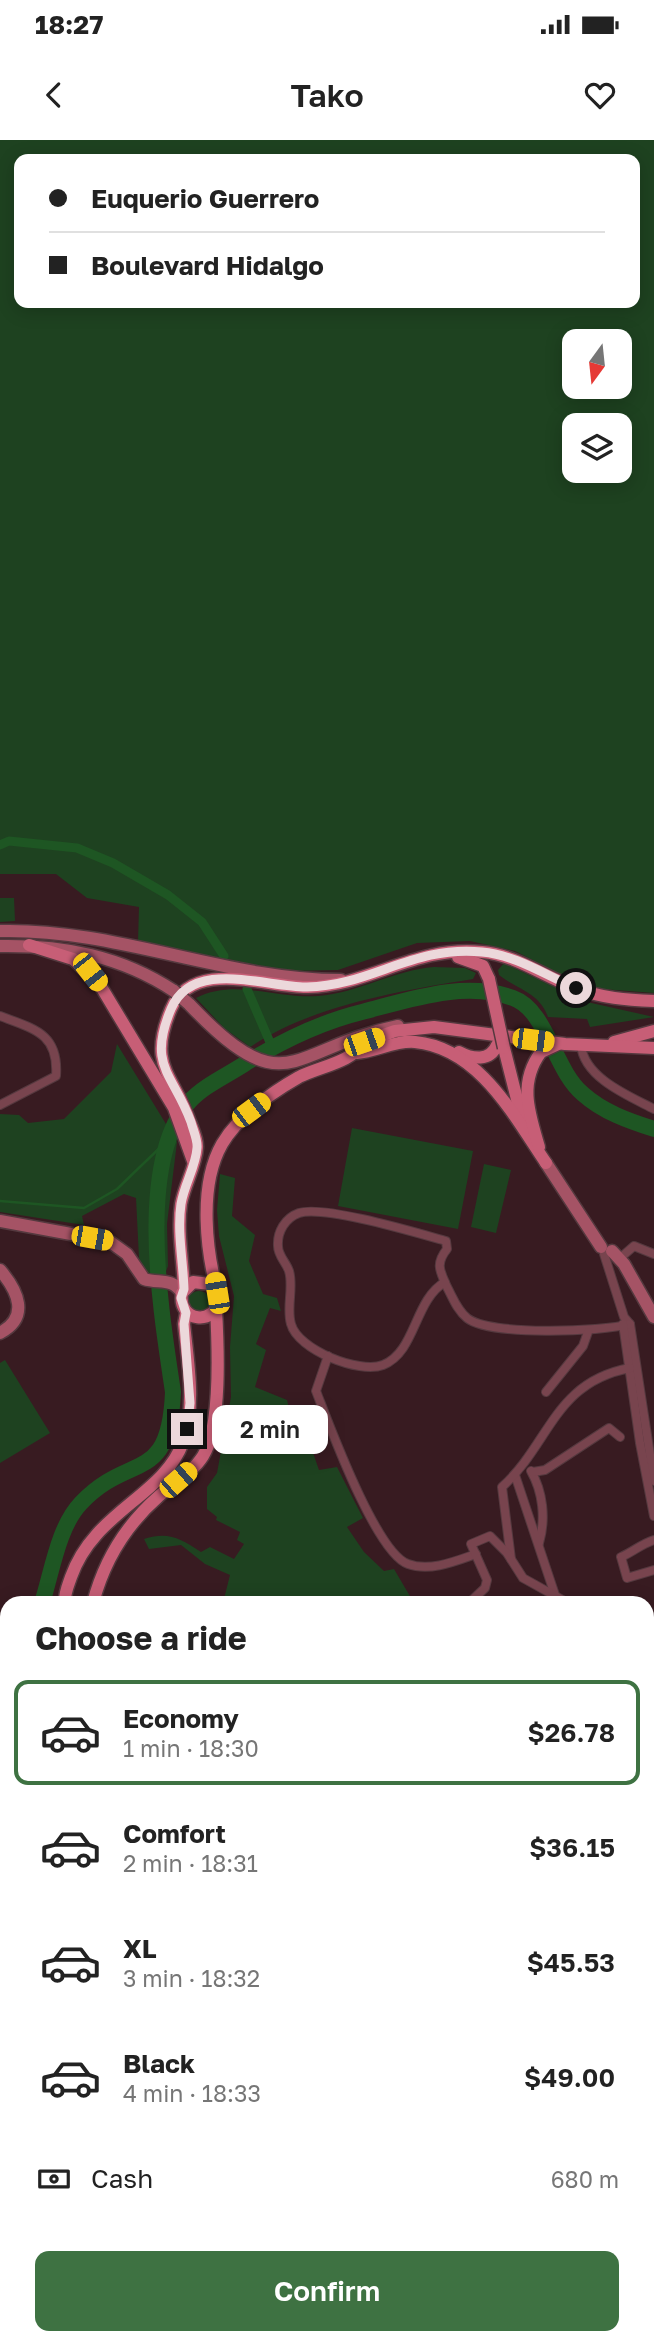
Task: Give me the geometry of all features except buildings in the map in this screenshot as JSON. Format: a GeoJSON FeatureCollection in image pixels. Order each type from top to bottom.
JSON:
{"type":"FeatureCollection","features":[{"type":"Feature","properties":{"kind":"main road"},"geometry":{"type":"LineString","coordinates":[[0,931],[30,930],[85,937],[273,976],[340,980],[360,977]]}},
{"type":"Feature","properties":{"kind":"main road"},"geometry":{"type":"LineString","coordinates":[[29,945],[61,953],[90,972],[118,1011],[174,1108],[184,1129],[193,1161]]}},
{"type":"Feature","properties":{"kind":"main road"},"geometry":{"type":"LineString","coordinates":[[0,946],[29,945],[67,949],[104,958],[146,973],[174,991],[217,1032],[247,1054],[277,1065],[304,1061],[383,1029],[398,1026],[433,1027],[581,1045],[654,1048]]}},
{"type":"Feature","properties":{"kind":"main road"},"geometry":{"type":"LineString","coordinates":[[216,1309],[204,1318],[194,1318],[186,1313],[181,1304],[181,1205],[197,1147],[188,1115],[160,1058],[160,1045],[172,1006],[192,987],[217,978],[233,977],[306,987],[343,984],[417,957],[457,951],[499,954],[591,993],[654,1001]]}},
{"type":"Feature","properties":{"kind":"main road"},"geometry":{"type":"LineString","coordinates":[[417,957],[469,959],[483,966],[496,1006],[501,1047],[519,1110],[543,1157]]}},
{"type":"Feature","properties":{"kind":"main road"},"geometry":{"type":"LineString","coordinates":[[357,1053],[364,1042],[395,1031],[433,1027]]}},
{"type":"Feature","properties":{"kind":"main road"},"geometry":{"type":"LineString","coordinates":[[600,1046],[654,1031]]}},
{"type":"Feature","properties":{"kind":"main road"},"geometry":{"type":"LineString","coordinates":[[401,1043],[412,1036],[421,1037],[442,1043],[463,1055],[479,1058],[491,1055],[501,1047]]}},
{"type":"Feature","properties":{"kind":"main road"},"geometry":{"type":"LineString","coordinates":[[96,1596],[118,1541],[127,1528],[194,1467],[207,1447],[216,1408],[217,1293],[209,1244],[212,1175],[222,1143],[251,1110],[301,1077],[357,1053],[401,1043],[428,1045],[473,1069],[499,1095],[654,1317]]}},
{"type":"Feature","properties":{"kind":"main road"},"geometry":{"type":"LineString","coordinates":[[543,1157],[526,1092],[531,1070],[541,1052],[563,1043]]}},
{"type":"Feature","properties":{"kind":"main road"},"geometry":{"type":"LineString","coordinates":[[0,1221],[110,1241],[127,1254],[144,1279],[167,1281],[183,1291]]}},
{"type":"Feature","properties":{"kind":"main road"},"geometry":{"type":"LineString","coordinates":[[0,1270],[14,1286],[19,1304],[14,1323],[0,1333]]}},
{"type":"Feature","properties":{"kind":"main road"},"geometry":{"type":"LineString","coordinates":[[183,1291],[199,1281],[210,1284],[217,1293]]}},
{"type":"Feature","properties":{"kind":"main road"},"geometry":{"type":"LineString","coordinates":[[66,1596],[77,1561],[94,1536],[161,1476],[183,1442],[190,1403],[184,1324],[186,1313]]}},
{"type":"Feature","properties":{"kind":"street"},"geometry":{"type":"LineString","coordinates":[[0,1016],[40,1030],[58,1055],[56,1076],[0,1105]]}},
{"type":"Feature","properties":{"kind":"street"},"geometry":{"type":"LineString","coordinates":[[581,1045],[588,1065],[611,1086],[654,1110]]}},
{"type":"Feature","properties":{"kind":"street"},"geometry":{"type":"LineString","coordinates":[[445,1282],[437,1286],[394,1360],[379,1367],[328,1356],[301,1340],[291,1325],[289,1271],[278,1247],[281,1229],[300,1212],[352,1217],[446,1241],[447,1249],[438,1267],[458,1309],[469,1320],[482,1325],[548,1332],[588,1332],[626,1323]]}},
{"type":"Feature","properties":{"kind":"street"},"geometry":{"type":"LineString","coordinates":[[654,1254],[634,1246],[609,1251],[626,1323],[654,1481]]}},
{"type":"Feature","properties":{"kind":"street"},"geometry":{"type":"LineString","coordinates":[[626,1323],[630,1368],[654,1516]]}},
{"type":"Feature","properties":{"kind":"street"},"geometry":{"type":"LineString","coordinates":[[546,1392],[583,1346],[588,1332]]}},
{"type":"Feature","properties":{"kind":"street"},"geometry":{"type":"LineString","coordinates":[[328,1356],[316,1391],[353,1484],[390,1547],[405,1563],[419,1567],[448,1564],[476,1554]]}},
{"type":"Feature","properties":{"kind":"street"},"geometry":{"type":"LineString","coordinates":[[555,1596],[517,1472],[545,1429],[580,1389],[592,1379],[630,1368]]}},
{"type":"Feature","properties":{"kind":"street"},"geometry":{"type":"LineString","coordinates":[[533,1472],[545,1470],[609,1427],[620,1437]]}},
{"type":"Feature","properties":{"kind":"street"},"geometry":{"type":"LineString","coordinates":[[511,1559],[502,1487],[526,1466],[533,1472],[540,1488],[543,1523],[538,1546]]}},
{"type":"Feature","properties":{"kind":"street"},"geometry":{"type":"LineString","coordinates":[[476,1596],[485,1588],[487,1580],[472,1541],[490,1536],[511,1559],[523,1578],[553,1596]]}},
{"type":"Feature","properties":{"kind":"street"},"geometry":{"type":"LineString","coordinates":[[654,1540],[641,1544],[633,1552],[621,1557],[627,1578],[654,1570]]}},
{"type":"Feature","properties":{"kind":"green space"},"geometry":{"type":"Polygon","coordinates":[[[0,140],[654,140],[654,993],[602,989],[566,977],[515,951],[470,941],[417,943],[338,970],[288,971],[138,942],[139,907],[87,898],[56,874],[0,874],[0,140]]]}},
{"type":"Feature","properties":{"kind":"green space"},"geometry":{"type":"Polygon","coordinates":[[[0,898],[14,898],[15,921],[0,922],[0,898]]]}},
{"type":"Feature","properties":{"kind":"green space"},"geometry":{"type":"Polygon","coordinates":[[[504,963],[587,1002],[654,1017],[590,1027],[587,1019],[548,1017],[534,997],[499,975],[498,970],[504,963]]]}},
{"type":"Feature","properties":{"kind":"green space"},"geometry":{"type":"Polygon","coordinates":[[[434,967],[465,968],[476,973],[473,979],[387,995],[329,1010],[301,1020],[250,1047],[224,1028],[196,998],[211,992],[241,989],[318,996],[347,991],[405,972],[434,967]]]}},
{"type":"Feature","properties":{"kind":"green space"},"geometry":{"type":"Polygon","coordinates":[[[117,1044],[177,1142],[167,1224],[168,1266],[165,1274],[147,1275],[139,1258],[136,1198],[124,1194],[82,1216],[84,1225],[0,1212],[0,1114],[19,1115],[28,1123],[64,1119],[111,1072],[117,1044]]]}},
{"type":"Feature","properties":{"kind":"green space"},"geometry":{"type":"Polygon","coordinates":[[[352,1128],[473,1151],[458,1229],[338,1206],[352,1128]]]}},
{"type":"Feature","properties":{"kind":"green space"},"geometry":{"type":"Polygon","coordinates":[[[484,1164],[511,1170],[496,1233],[471,1227],[484,1164]]]}},
{"type":"Feature","properties":{"kind":"green space"},"geometry":{"type":"Polygon","coordinates":[[[220,1174],[235,1178],[232,1216],[255,1235],[249,1261],[263,1294],[277,1298],[281,1311],[270,1308],[256,1344],[266,1350],[255,1387],[287,1400],[298,1446],[311,1447],[319,1470],[337,1467],[363,1518],[347,1527],[364,1552],[384,1571],[394,1569],[410,1596],[225,1596],[230,1575],[205,1564],[181,1545],[149,1549],[144,1539],[174,1537],[201,1552],[210,1547],[234,1559],[244,1544],[237,1540],[240,1532],[216,1520],[217,1517],[207,1509],[207,1487],[217,1473],[231,1397],[230,1347],[234,1296],[219,1236],[217,1210],[220,1174]]]}},
{"type":"Feature","properties":{"kind":"green space"},"geometry":{"type":"Polygon","coordinates":[[[199,1291],[207,1295],[211,1303],[207,1311],[199,1315],[191,1311],[187,1303],[191,1295],[199,1291]]]}},
{"type":"Feature","properties":{"kind":"green space"},"geometry":{"type":"Polygon","coordinates":[[[5,1360],[50,1433],[0,1463],[0,1363],[5,1360]]]}},
{"type":"Feature","properties":{"kind":"waterway"},"geometry":{"type":"LineString","coordinates":[[0,845],[9,841],[77,848],[113,863],[168,895],[202,922],[224,956]]}},
{"type":"Feature","properties":{"kind":"waterway"},"geometry":{"type":"LineString","coordinates":[[247,989],[272,1047]]}},
{"type":"Feature","properties":{"kind":"waterway"},"geometry":{"type":"LineString","coordinates":[[44,1596],[61,1537],[73,1513],[99,1487],[155,1455],[164,1442],[170,1422],[173,1392],[159,1284],[157,1201],[162,1163],[172,1129],[189,1102],[201,1091],[274,1047],[332,1021],[437,994],[476,991],[513,998],[525,1005],[542,1027],[565,1071],[583,1094],[608,1111],[654,1129]]}},
{"type":"Feature","properties":{"kind":"waterway"},"geometry":{"type":"LineString","coordinates":[[0,1201],[84,1208],[117,1189],[170,1138]]}},
{"type":"Feature","properties":{"kind":"route"},"geometry":{"type":"LineString","coordinates":[[187,1429],[190,1403],[184,1324],[186,1313],[181,1304],[184,1289],[180,1224],[181,1205],[197,1147],[188,1115],[160,1058],[163,1032],[172,1006],[178,998],[192,987],[217,978],[233,977],[306,987],[343,984],[413,957],[457,951],[499,954],[576,988]]}}]}
